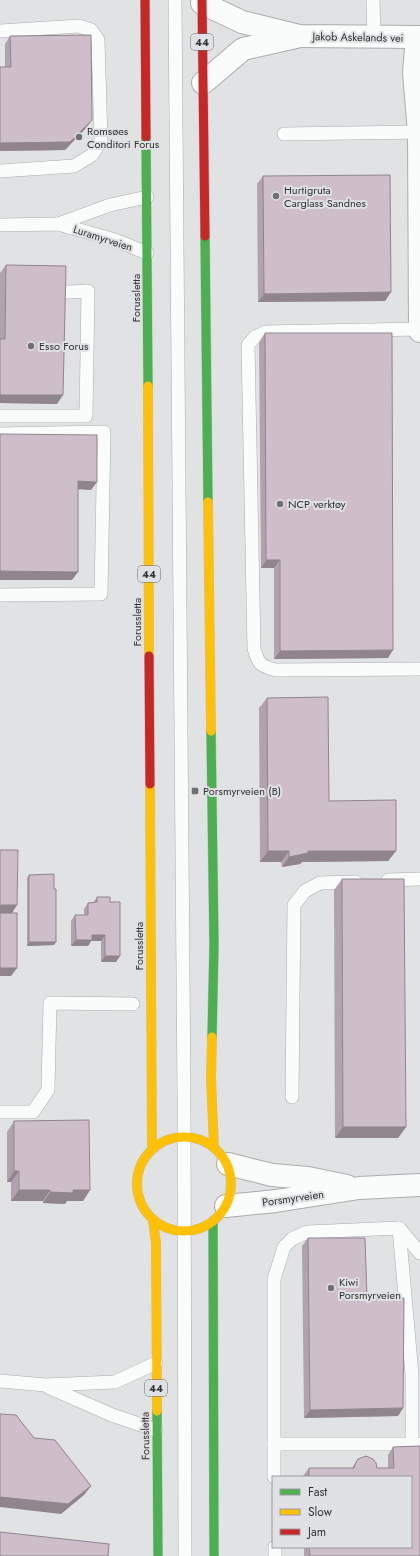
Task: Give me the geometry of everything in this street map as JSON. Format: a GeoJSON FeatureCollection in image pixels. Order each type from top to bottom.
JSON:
{"type":"FeatureCollection","features":[{"type":"Feature","properties":{"kind":"main road","name":"Forussletta"},"geometry":{"type":"LineString","coordinates":[[145,0],[148,253],[152,1148]]}},
{"type":"Feature","properties":{"kind":"main road","name":"44"},"geometry":{"type":"LineString","coordinates":[[202,2],[214,944],[211,1078],[214,1147]]}},
{"type":"Feature","properties":{"kind":"main road","name":"44"},"geometry":{"type":"LineString","coordinates":[[214,1556],[219,1214],[232,1186],[228,1164],[214,1147],[200,1139],[183,1136],[166,1139],[152,1148],[140,1165],[136,1185],[141,1204],[153,1220],[168,1229],[184,1231],[199,1229],[219,1214]]}},
{"type":"Feature","properties":{"kind":"main road","name":"Forussletta"},"geometry":{"type":"LineString","coordinates":[[153,1220],[156,1243],[158,1556]]}},
{"type":"Feature","properties":{"kind":"street","name":"Jakob Askelands vei"},"geometry":{"type":"LineString","coordinates":[[202,2],[242,22],[299,36],[419,37],[414,73],[419,132],[420,330]]}},
{"type":"Feature","properties":{"kind":"street","name":"Jakob Askelands vei"},"geometry":{"type":"LineString","coordinates":[[203,83],[242,49],[299,36]]}},
{"type":"Feature","properties":{"kind":"street","name":"Porsmyrveien"},"geometry":{"type":"LineString","coordinates":[[228,1164],[272,1175],[308,1178],[360,1188]]}},
{"type":"Feature","properties":{"kind":"street","name":"Porsmyrveien"},"geometry":{"type":"LineString","coordinates":[[219,1214],[283,1200],[360,1188],[420,1185]]}},
{"type":"Feature","properties":{"kind":"lane"},"geometry":{"type":"LineString","coordinates":[[175,0],[185,1556]]}},
{"type":"Feature","properties":{"kind":"lane"},"geometry":{"type":"LineString","coordinates":[[373,0],[374,37]]}},
{"type":"Feature","properties":{"kind":"lane"},"geometry":{"type":"LineString","coordinates":[[0,31],[79,26],[91,30],[98,40],[101,141],[92,155],[74,166],[0,171]]}},
{"type":"Feature","properties":{"kind":"lane"},"geometry":{"type":"LineString","coordinates":[[284,134],[419,132]]}},
{"type":"Feature","properties":{"kind":"lane","name":"Luramyrveien"},"geometry":{"type":"LineString","coordinates":[[58,224],[110,205],[147,197]]}},
{"type":"Feature","properties":{"kind":"lane","name":"Luramyrveien"},"geometry":{"type":"LineString","coordinates":[[0,225],[58,224],[115,240],[148,253]]}},
{"type":"Feature","properties":{"kind":"lane"},"geometry":{"type":"LineString","coordinates":[[0,416],[86,416],[88,291],[40,293]]}},
{"type":"Feature","properties":{"kind":"lane"},"geometry":{"type":"LineString","coordinates":[[420,330],[266,332],[255,337],[248,345],[254,648],[257,660],[263,666],[276,670],[420,669]]}},
{"type":"Feature","properties":{"kind":"lane"},"geometry":{"type":"LineString","coordinates":[[0,434],[104,432],[101,594],[0,595]]}},
{"type":"Feature","properties":{"kind":"lane"},"geometry":{"type":"LineString","coordinates":[[292,1097],[294,905],[305,891],[320,883],[420,879]]}},
{"type":"Feature","properties":{"kind":"lane"},"geometry":{"type":"LineString","coordinates":[[0,1112],[33,1112],[48,1090],[50,1004],[133,1004]]}},
{"type":"Feature","properties":{"kind":"lane"},"geometry":{"type":"LineString","coordinates":[[400,1228],[420,1253]]}},
{"type":"Feature","properties":{"kind":"lane"},"geometry":{"type":"LineString","coordinates":[[274,1444],[416,1444],[400,1228]]}},
{"type":"Feature","properties":{"kind":"lane"},"geometry":{"type":"LineString","coordinates":[[274,1476],[274,1279],[284,1247],[292,1239],[307,1232],[400,1228]]}},
{"type":"Feature","properties":{"kind":"lane"},"geometry":{"type":"LineString","coordinates":[[0,1381],[44,1385],[115,1382],[156,1363]]}},
{"type":"Feature","properties":{"kind":"lane"},"geometry":{"type":"LineString","coordinates":[[44,1385],[112,1415],[156,1430]]}},
{"type":"Feature","properties":{"kind":"building"},"geometry":{"type":"Polygon","coordinates":[[[91,35],[92,120],[70,142],[0,143],[0,67],[11,67],[10,36],[91,35]]]}},
{"type":"Feature","properties":{"kind":"building"},"geometry":{"type":"Polygon","coordinates":[[[390,175],[391,292],[264,294],[263,176],[390,175]]]}},
{"type":"Feature","properties":{"kind":"building"},"geometry":{"type":"Polygon","coordinates":[[[6,265],[66,266],[63,395],[0,395],[0,339],[5,339],[6,265]]]}},
{"type":"Feature","properties":{"kind":"building"},"geometry":{"type":"Polygon","coordinates":[[[265,333],[392,333],[393,650],[280,651],[280,560],[266,560],[265,333]]]}},
{"type":"Feature","properties":{"kind":"building"},"geometry":{"type":"Polygon","coordinates":[[[0,434],[97,435],[97,482],[78,481],[78,572],[0,571],[0,434]]]}},
{"type":"Feature","properties":{"kind":"building"},"geometry":{"type":"Polygon","coordinates":[[[328,697],[329,801],[396,800],[396,851],[308,851],[308,853],[289,857],[289,851],[268,851],[267,698],[328,697]]]}},
{"type":"Feature","properties":{"kind":"building"},"geometry":{"type":"Polygon","coordinates":[[[0,850],[18,850],[17,905],[0,905],[0,850]]]}},
{"type":"Feature","properties":{"kind":"building"},"geometry":{"type":"Polygon","coordinates":[[[54,874],[54,889],[56,889],[56,942],[29,942],[29,875],[54,874]]]}},
{"type":"Feature","properties":{"kind":"building"},"geometry":{"type":"Polygon","coordinates":[[[342,879],[404,879],[406,1127],[343,1127],[342,879]]]}},
{"type":"Feature","properties":{"kind":"building"},"geometry":{"type":"Polygon","coordinates":[[[97,897],[110,897],[110,902],[120,902],[120,956],[105,956],[105,935],[92,935],[92,940],[76,940],[75,915],[88,915],[88,903],[97,902],[97,897]]]}},
{"type":"Feature","properties":{"kind":"building"},"geometry":{"type":"Polygon","coordinates":[[[0,913],[17,913],[17,968],[0,968],[0,913]]]}},
{"type":"Feature","properties":{"kind":"building"},"geometry":{"type":"Polygon","coordinates":[[[89,1120],[90,1190],[73,1190],[73,1193],[50,1192],[50,1190],[19,1190],[19,1171],[14,1171],[14,1121],[89,1120]]]}},
{"type":"Feature","properties":{"kind":"building"},"geometry":{"type":"Polygon","coordinates":[[[308,1238],[365,1238],[367,1298],[404,1298],[403,1408],[310,1410],[308,1238]]]}},
{"type":"Feature","properties":{"kind":"building"},"geometry":{"type":"Polygon","coordinates":[[[0,1414],[16,1415],[34,1438],[55,1440],[91,1486],[68,1504],[0,1497],[0,1414]]]}},
{"type":"Feature","properties":{"kind":"building"},"geometry":{"type":"Polygon","coordinates":[[[420,1446],[420,1556],[310,1556],[309,1548],[412,1548],[412,1476],[309,1476],[309,1468],[354,1468],[358,1459],[366,1456],[373,1459],[377,1468],[394,1468],[393,1447],[420,1446]]]}},
{"type":"Feature","properties":{"kind":"building"},"geometry":{"type":"Polygon","coordinates":[[[0,1532],[109,1544],[108,1556],[0,1556],[0,1532]]]}},
{"type":"Feature","properties":{"kind":"traffic: fast"},"geometry":{"type":"LineString","coordinates":[[146,137],[148,386]]}},
{"type":"Feature","properties":{"kind":"traffic: fast"},"geometry":{"type":"LineString","coordinates":[[205,236],[208,502]]}},
{"type":"Feature","properties":{"kind":"traffic: fast"},"geometry":{"type":"LineString","coordinates":[[211,731],[214,944],[212,1037]]}},
{"type":"Feature","properties":{"kind":"traffic: fast"},"geometry":{"type":"LineString","coordinates":[[213,1222],[214,1556]]}},
{"type":"Feature","properties":{"kind":"traffic: fast"},"geometry":{"type":"LineString","coordinates":[[157,1411],[158,1556]]}},
{"type":"Feature","properties":{"kind":"traffic: slow"},"geometry":{"type":"LineString","coordinates":[[148,386],[149,656]]}},
{"type":"Feature","properties":{"kind":"traffic: slow"},"geometry":{"type":"LineString","coordinates":[[208,502],[211,731]]}},
{"type":"Feature","properties":{"kind":"traffic: slow"},"geometry":{"type":"LineString","coordinates":[[150,784],[152,1148]]}},
{"type":"Feature","properties":{"kind":"traffic: slow"},"geometry":{"type":"LineString","coordinates":[[212,1037],[211,1078],[214,1147]]}},
{"type":"Feature","properties":{"kind":"traffic: slow"},"geometry":{"type":"LineString","coordinates":[[184,1137],[202,1140],[217,1151],[228,1166],[231,1184],[228,1202],[217,1217],[202,1228],[184,1231],[166,1228],[151,1217],[140,1202],[137,1184],[140,1166],[151,1151],[166,1140],[184,1137]]}},
{"type":"Feature","properties":{"kind":"traffic: slow"},"geometry":{"type":"LineString","coordinates":[[153,1221],[156,1243],[157,1411]]}},
{"type":"Feature","properties":{"kind":"traffic: jam"},"geometry":{"type":"LineString","coordinates":[[145,0],[146,137]]}},
{"type":"Feature","properties":{"kind":"traffic: jam"},"geometry":{"type":"LineString","coordinates":[[202,0],[205,236]]}},
{"type":"Feature","properties":{"kind":"traffic: jam"},"geometry":{"type":"LineString","coordinates":[[149,656],[150,784]]}},
{"type":"Feature","properties":{"kind":"place","name":"Romsøes Conditori Forus"},"geometry":{"type":"Point","coordinates":[79,137]}},
{"type":"Feature","properties":{"kind":"place","name":"Hurtigruta Carglass Sandnes"},"geometry":{"type":"Point","coordinates":[276,196]}},
{"type":"Feature","properties":{"kind":"place","name":"Esso Forus"},"geometry":{"type":"Point","coordinates":[31,346]}},
{"type":"Feature","properties":{"kind":"place","name":"NCP verktøy"},"geometry":{"type":"Point","coordinates":[280,504]}},
{"type":"Feature","properties":{"kind":"place","name":"Porsmyrveien (B)"},"geometry":{"type":"Point","coordinates":[195,791]}},
{"type":"Feature","properties":{"kind":"place","name":"Kiwi Porsmyrveien"},"geometry":{"type":"Point","coordinates":[331,1288]}}]}
